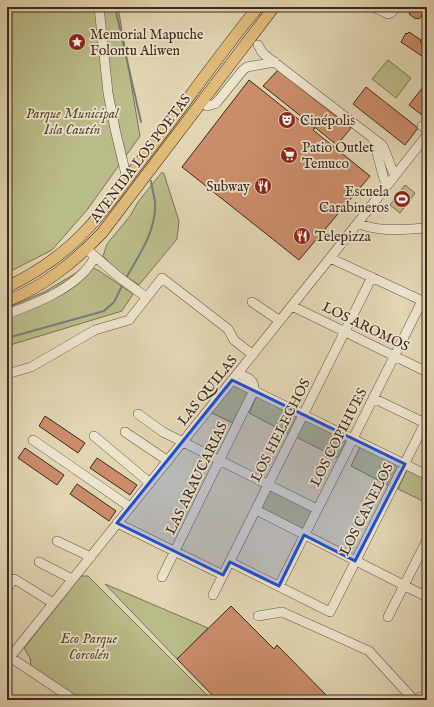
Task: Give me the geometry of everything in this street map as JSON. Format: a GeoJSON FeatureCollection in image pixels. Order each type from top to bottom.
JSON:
{"type":"FeatureCollection","features":[{"type":"Feature","properties":{"kind":"main road","name":"AVENIDA LOS POETAS"},"geometry":{"type":"LineString","coordinates":[[7,286],[40,269],[71,245],[90,226],[258,7]]}},
{"type":"Feature","properties":{"kind":"main road","name":"AVENIDA LOS POETAS"},"geometry":{"type":"LineString","coordinates":[[7,301],[48,280],[68,265],[102,233],[274,7]]}},
{"type":"Feature","properties":{"kind":"main road"},"geometry":{"type":"LineString","coordinates":[[258,45],[258,36],[281,7]]}},
{"type":"Feature","properties":{"kind":"main road"},"geometry":{"type":"LineString","coordinates":[[164,152],[180,140],[207,106]]}},
{"type":"Feature","properties":{"kind":"street"},"geometry":{"type":"LineString","coordinates":[[100,7],[108,93],[127,179]]}},
{"type":"Feature","properties":{"kind":"street"},"geometry":{"type":"LineString","coordinates":[[373,7],[388,14],[391,13],[396,7]]}},
{"type":"Feature","properties":{"kind":"street"},"geometry":{"type":"LineString","coordinates":[[258,45],[262,52],[382,145],[387,152],[403,166]]}},
{"type":"Feature","properties":{"kind":"street"},"geometry":{"type":"LineString","coordinates":[[207,106],[218,102],[247,67],[272,60]]}},
{"type":"Feature","properties":{"kind":"street","name":"LAS QUILAS"},"geometry":{"type":"LineString","coordinates":[[8,659],[253,355],[427,135]]}},
{"type":"Feature","properties":{"kind":"street"},"geometry":{"type":"LineString","coordinates":[[373,138],[384,179],[388,184]]}},
{"type":"Feature","properties":{"kind":"street"},"geometry":{"type":"LineString","coordinates":[[387,152],[395,175]]}},
{"type":"Feature","properties":{"kind":"street"},"geometry":{"type":"LineString","coordinates":[[358,223],[369,228],[383,230],[427,228]]}},
{"type":"Feature","properties":{"kind":"street"},"geometry":{"type":"LineString","coordinates":[[86,249],[123,281],[146,297]]}},
{"type":"Feature","properties":{"kind":"street"},"geometry":{"type":"LineString","coordinates":[[7,314],[30,305],[67,286],[84,272],[95,257]]}},
{"type":"Feature","properties":{"kind":"street"},"geometry":{"type":"LineString","coordinates":[[330,258],[424,302]]}},
{"type":"Feature","properties":{"kind":"street"},"geometry":{"type":"LineString","coordinates":[[7,374],[31,367],[95,330],[129,320],[162,278],[228,329],[234,340],[253,355]]}},
{"type":"Feature","properties":{"kind":"street","name":"LOS HELECHOS"},"geometry":{"type":"LineString","coordinates":[[213,595],[372,278]]}},
{"type":"Feature","properties":{"kind":"street"},"geometry":{"type":"LineString","coordinates":[[252,302],[280,321]]}},
{"type":"Feature","properties":{"kind":"street","name":"LOS COPIHUES"},"geometry":{"type":"LineString","coordinates":[[279,586],[352,438],[394,356],[424,302]]}},
{"type":"Feature","properties":{"kind":"street","name":"LOS AROMOS"},"geometry":{"type":"LineString","coordinates":[[292,306],[427,372]]}},
{"type":"Feature","properties":{"kind":"street"},"geometry":{"type":"LineString","coordinates":[[235,376],[254,390],[427,475]]}},
{"type":"Feature","properties":{"kind":"street","name":"LAS ARAUCARIAS"},"geometry":{"type":"LineString","coordinates":[[162,577],[254,390]]}},
{"type":"Feature","properties":{"kind":"street"},"geometry":{"type":"LineString","coordinates":[[373,398],[426,421]]}},
{"type":"Feature","properties":{"kind":"street"},"geometry":{"type":"LineString","coordinates":[[138,414],[163,432],[317,509]]}},
{"type":"Feature","properties":{"kind":"street","name":"LOS CANELOS"},"geometry":{"type":"LineString","coordinates":[[279,586],[330,612],[426,421]]}},
{"type":"Feature","properties":{"kind":"street"},"geometry":{"type":"LineString","coordinates":[[125,432],[168,460]]}},
{"type":"Feature","properties":{"kind":"street"},"geometry":{"type":"LineString","coordinates":[[94,436],[150,483]]}},
{"type":"Feature","properties":{"kind":"street"},"geometry":{"type":"LineString","coordinates":[[33,440],[130,507]]}},
{"type":"Feature","properties":{"kind":"street"},"geometry":{"type":"LineString","coordinates":[[256,510],[427,597]]}},
{"type":"Feature","properties":{"kind":"street"},"geometry":{"type":"LineString","coordinates":[[117,523],[223,575]]}},
{"type":"Feature","properties":{"kind":"street"},"geometry":{"type":"LineString","coordinates":[[388,618],[427,540]]}},
{"type":"Feature","properties":{"kind":"street"},"geometry":{"type":"LineString","coordinates":[[57,541],[91,557]]}},
{"type":"Feature","properties":{"kind":"street"},"geometry":{"type":"LineString","coordinates":[[39,562],[72,580]]}},
{"type":"Feature","properties":{"kind":"street"},"geometry":{"type":"LineString","coordinates":[[230,562],[279,586]]}},
{"type":"Feature","properties":{"kind":"street"},"geometry":{"type":"LineString","coordinates":[[7,588],[14,579],[53,603]]}},
{"type":"Feature","properties":{"kind":"street"},"geometry":{"type":"LineString","coordinates":[[258,616],[282,612],[369,651],[413,700],[427,695]]}},
{"type":"Feature","properties":{"kind":"street"},"geometry":{"type":"LineString","coordinates":[[8,659],[74,700]]}},
{"type":"Feature","properties":{"kind":"highlighted area"},"geometry":{"type":"Polygon","coordinates":[[[232,380],[405,464],[355,561],[304,535],[279,586],[230,562],[223,575],[117,523],[232,380]]]}},
{"type":"Feature","properties":{"kind":"green space","name":"Parque Municipal Isla Cautín"},"geometry":{"type":"Polygon","coordinates":[[[7,7],[118,7],[140,136],[87,210],[52,250],[7,273],[7,7]]]}},
{"type":"Feature","properties":{"kind":"green space"},"geometry":{"type":"Polygon","coordinates":[[[388,60],[411,78],[396,98],[372,79],[388,60]]]}},
{"type":"Feature","properties":{"kind":"green space"},"geometry":{"type":"Polygon","coordinates":[[[162,172],[164,174],[179,221],[177,239],[139,285],[116,270],[103,256],[107,244],[130,216],[138,202],[162,172]]]}},
{"type":"Feature","properties":{"kind":"green space","name":"Escuela Carabineros"},"geometry":{"type":"Polygon","coordinates":[[[405,185],[415,193],[400,213],[390,205],[405,185]]]}},
{"type":"Feature","properties":{"kind":"green space"},"geometry":{"type":"Polygon","coordinates":[[[88,266],[98,270],[133,294],[122,311],[7,346],[7,308],[44,292],[88,266]]]}},
{"type":"Feature","properties":{"kind":"green space"},"geometry":{"type":"Polygon","coordinates":[[[233,383],[251,392],[235,424],[210,412],[233,383]]]}},
{"type":"Feature","properties":{"kind":"green space"},"geometry":{"type":"Polygon","coordinates":[[[257,396],[298,417],[289,434],[249,413],[257,396]]]}},
{"type":"Feature","properties":{"kind":"green space"},"geometry":{"type":"Polygon","coordinates":[[[305,420],[347,440],[338,458],[296,437],[305,420]]]}},
{"type":"Feature","properties":{"kind":"green space"},"geometry":{"type":"Polygon","coordinates":[[[361,445],[402,465],[391,487],[351,466],[361,445]]]}},
{"type":"Feature","properties":{"kind":"green space"},"geometry":{"type":"Polygon","coordinates":[[[408,468],[427,478],[427,503],[398,489],[408,468]]]}},
{"type":"Feature","properties":{"kind":"green space"},"geometry":{"type":"Polygon","coordinates":[[[269,487],[314,510],[304,530],[259,508],[269,487]]]}},
{"type":"Feature","properties":{"kind":"green space","name":"Eco Parque Corcolén"},"geometry":{"type":"Polygon","coordinates":[[[81,576],[88,576],[212,700],[82,700],[31,667],[30,658],[24,648],[81,576]]]}},
{"type":"Feature","properties":{"kind":"green space"},"geometry":{"type":"Polygon","coordinates":[[[105,584],[208,628],[177,659],[105,584]]]}},
{"type":"Feature","properties":{"kind":"building"},"geometry":{"type":"Polygon","coordinates":[[[411,7],[427,7],[427,9],[419,19],[416,19],[409,14],[410,13],[408,11],[411,7]]]}},
{"type":"Feature","properties":{"kind":"building"},"geometry":{"type":"Polygon","coordinates":[[[409,32],[421,40],[420,42],[424,45],[422,47],[425,49],[427,47],[427,62],[424,60],[425,58],[401,42],[406,33],[407,34],[409,32]]]}},
{"type":"Feature","properties":{"kind":"building"},"geometry":{"type":"Polygon","coordinates":[[[278,70],[351,128],[337,145],[263,86],[278,70]]]}},
{"type":"Feature","properties":{"kind":"building"},"geometry":{"type":"Polygon","coordinates":[[[249,80],[307,126],[309,123],[315,128],[313,130],[370,176],[299,260],[182,167],[249,80]]]}},
{"type":"Feature","properties":{"kind":"building"},"geometry":{"type":"Polygon","coordinates":[[[427,82],[427,119],[409,105],[427,82]]]}},
{"type":"Feature","properties":{"kind":"building"},"geometry":{"type":"Polygon","coordinates":[[[366,87],[418,128],[405,145],[353,104],[366,87]]]}},
{"type":"Feature","properties":{"kind":"building"},"geometry":{"type":"Polygon","coordinates":[[[45,416],[85,443],[78,453],[39,426],[45,416]]]}},
{"type":"Feature","properties":{"kind":"building"},"geometry":{"type":"Polygon","coordinates":[[[25,448],[64,475],[57,485],[18,458],[25,448]]]}},
{"type":"Feature","properties":{"kind":"building"},"geometry":{"type":"Polygon","coordinates":[[[97,458],[137,485],[130,495],[90,468],[97,458]]]}},
{"type":"Feature","properties":{"kind":"building"},"geometry":{"type":"Polygon","coordinates":[[[77,484],[116,511],[109,521],[70,494],[77,484]]]}},
{"type":"Feature","properties":{"kind":"building"},"geometry":{"type":"Polygon","coordinates":[[[231,606],[274,649],[277,645],[331,700],[217,700],[177,659],[231,606]]]}},
{"type":"Feature","properties":{"kind":"waterway"},"geometry":{"type":"LineString","coordinates":[[115,7],[141,122]]}},
{"type":"Feature","properties":{"kind":"waterway"},"geometry":{"type":"LineString","coordinates":[[125,280],[146,243],[153,223],[155,202],[151,181]]}},
{"type":"Feature","properties":{"kind":"waterway"},"geometry":{"type":"LineString","coordinates":[[7,338],[104,311],[114,302],[123,284]]}},
{"type":"Feature","properties":{"kind":"place","name":"Memorial Mapuche Folontu Aliwen"},"geometry":{"type":"Point","coordinates":[77,42]}},
{"type":"Feature","properties":{"kind":"place","name":"Cinépolis"},"geometry":{"type":"Point","coordinates":[287,120]}},
{"type":"Feature","properties":{"kind":"place","name":"Patio Outlet Temuco"},"geometry":{"type":"Point","coordinates":[289,155]}},
{"type":"Feature","properties":{"kind":"place","name":"Subway"},"geometry":{"type":"Point","coordinates":[263,186]}},
{"type":"Feature","properties":{"kind":"place","name":"Escuela Carabineros"},"geometry":{"type":"Point","coordinates":[402,199]}},
{"type":"Feature","properties":{"kind":"place","name":"Telepizza"},"geometry":{"type":"Point","coordinates":[302,236]}}]}
